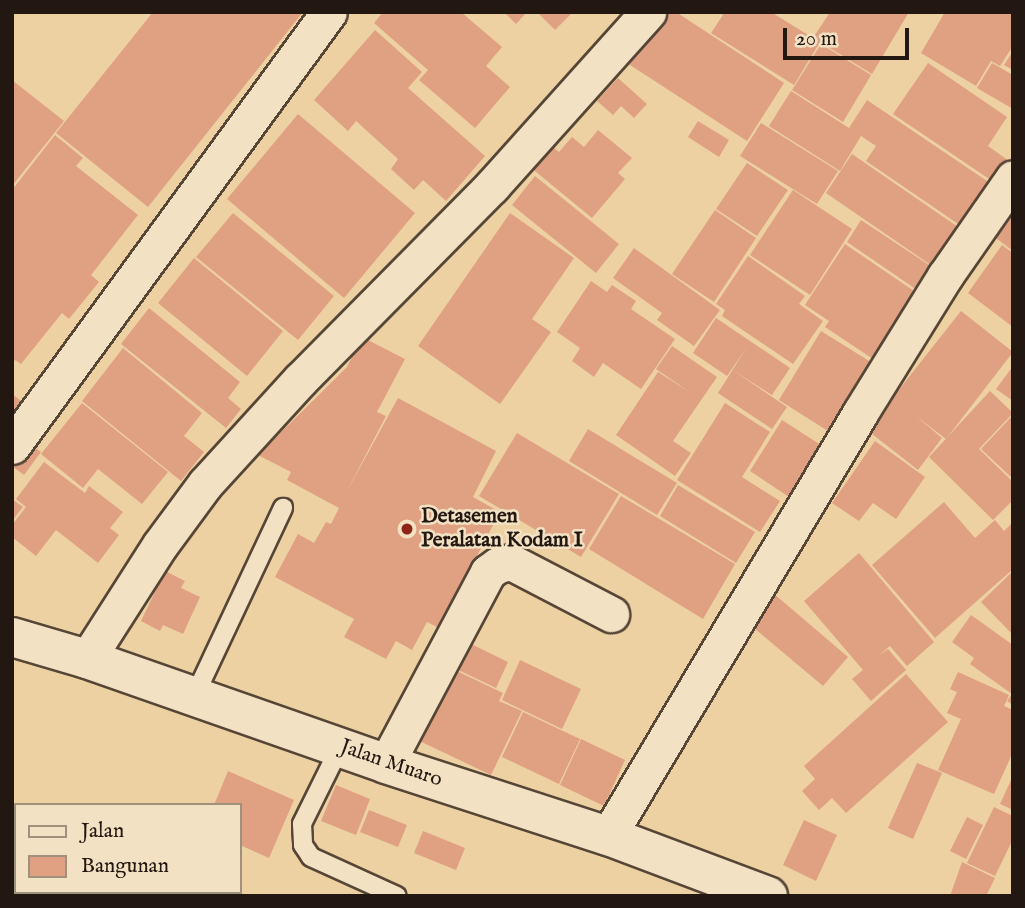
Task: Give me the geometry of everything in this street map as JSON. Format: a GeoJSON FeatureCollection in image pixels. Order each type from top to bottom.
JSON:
{"type":"FeatureCollection","features":[{"type":"Feature","properties":{"kind":"main road","name":"Jalan Muaro"},"geometry":{"type":"LineString","coordinates":[[12,637],[88,659],[386,764],[608,836],[768,896]]}},
{"type":"Feature","properties":{"kind":"street"},"geometry":{"type":"LineString","coordinates":[[12,446],[329,12]]}},
{"type":"Feature","properties":{"kind":"street"},"geometry":{"type":"LineString","coordinates":[[88,659],[160,545],[205,484],[311,369],[492,186],[648,12]]}},
{"type":"Feature","properties":{"kind":"street"},"geometry":{"type":"LineString","coordinates":[[608,836],[685,701],[867,402],[945,276],[1013,178]]}},
{"type":"Feature","properties":{"kind":"street"},"geometry":{"type":"LineString","coordinates":[[386,764],[488,572],[498,565],[511,562],[611,614]]}},
{"type":"Feature","properties":{"kind":"lane"},"geometry":{"type":"LineString","coordinates":[[195,695],[283,508]]}},
{"type":"Feature","properties":{"kind":"lane"},"geometry":{"type":"LineString","coordinates":[[340,747],[302,824],[303,845],[311,857],[397,896]]}},
{"type":"Feature","properties":{"kind":"shaded area"},"geometry":{"type":"Polygon","coordinates":[[[12,829],[14,894],[113,896],[12,896],[12,829]]]}},
{"type":"Feature","properties":{"kind":"building"},"geometry":{"type":"Polygon","coordinates":[[[153,12],[303,12],[148,207],[56,133],[153,12]]]}},
{"type":"Feature","properties":{"kind":"building"},"geometry":{"type":"Polygon","coordinates":[[[383,12],[461,12],[502,47],[486,66],[510,87],[475,128],[419,80],[428,70],[374,23],[383,12]]]}},
{"type":"Feature","properties":{"kind":"building"},"geometry":{"type":"Polygon","coordinates":[[[504,12],[527,12],[516,24],[504,12]]]}},
{"type":"Feature","properties":{"kind":"building"},"geometry":{"type":"Polygon","coordinates":[[[537,12],[573,12],[555,30],[537,12]]]}},
{"type":"Feature","properties":{"kind":"building"},"geometry":{"type":"Polygon","coordinates":[[[660,12],[676,12],[784,83],[747,141],[627,63],[660,12]]]}},
{"type":"Feature","properties":{"kind":"building"},"geometry":{"type":"Polygon","coordinates":[[[718,12],[771,12],[813,38],[830,12],[909,12],[872,74],[820,42],[794,85],[711,33],[723,15],[718,12]]]}},
{"type":"Feature","properties":{"kind":"building"},"geometry":{"type":"Polygon","coordinates":[[[945,12],[1013,12],[1013,46],[1000,66],[991,61],[976,86],[921,53],[945,12]]]}},
{"type":"Feature","properties":{"kind":"building"},"geometry":{"type":"Polygon","coordinates":[[[375,30],[422,72],[408,88],[485,156],[446,201],[423,180],[414,190],[391,169],[398,159],[356,121],[348,131],[314,100],[375,30]]]}},
{"type":"Feature","properties":{"kind":"building"},"geometry":{"type":"Polygon","coordinates":[[[821,44],[871,75],[843,122],[792,90],[821,44]]]}},
{"type":"Feature","properties":{"kind":"building"},"geometry":{"type":"Polygon","coordinates":[[[1013,51],[1013,70],[1004,65],[1013,51]]]}},
{"type":"Feature","properties":{"kind":"building"},"geometry":{"type":"Polygon","coordinates":[[[928,63],[1007,117],[988,146],[1009,161],[995,183],[893,114],[928,63]]]}},
{"type":"Feature","properties":{"kind":"building"},"geometry":{"type":"Polygon","coordinates":[[[992,63],[1013,75],[1013,109],[977,88],[992,63]]]}},
{"type":"Feature","properties":{"kind":"building"},"geometry":{"type":"Polygon","coordinates":[[[618,78],[647,104],[634,118],[621,106],[613,115],[597,101],[618,78]]]}},
{"type":"Feature","properties":{"kind":"building"},"geometry":{"type":"Polygon","coordinates":[[[12,80],[64,121],[12,186],[12,80]]]}},
{"type":"Feature","properties":{"kind":"building"},"geometry":{"type":"Polygon","coordinates":[[[791,91],[849,128],[867,100],[993,185],[964,228],[866,161],[876,146],[861,136],[840,171],[769,126],[791,91]]]}},
{"type":"Feature","properties":{"kind":"building"},"geometry":{"type":"Polygon","coordinates":[[[298,114],[415,213],[344,298],[227,199],[298,114]]]}},
{"type":"Feature","properties":{"kind":"building"},"geometry":{"type":"Polygon","coordinates":[[[698,121],[729,140],[719,157],[688,137],[698,121]]]}},
{"type":"Feature","properties":{"kind":"building"},"geometry":{"type":"Polygon","coordinates":[[[761,123],[838,171],[817,204],[740,156],[761,123]]]}},
{"type":"Feature","properties":{"kind":"building"},"geometry":{"type":"Polygon","coordinates":[[[598,130],[632,158],[618,173],[625,179],[592,218],[524,162],[543,139],[559,152],[572,137],[584,147],[598,130]]]}},
{"type":"Feature","properties":{"kind":"building"},"geometry":{"type":"Polygon","coordinates":[[[55,135],[83,158],[76,166],[138,215],[91,275],[99,282],[69,319],[62,313],[21,364],[15,360],[12,364],[12,190],[55,135]]]}},
{"type":"Feature","properties":{"kind":"building"},"geometry":{"type":"Polygon","coordinates":[[[852,154],[961,229],[935,268],[826,193],[852,154]]]}},
{"type":"Feature","properties":{"kind":"building"},"geometry":{"type":"Polygon","coordinates":[[[747,163],[788,190],[757,236],[716,209],[747,163]]]}},
{"type":"Feature","properties":{"kind":"building"},"geometry":{"type":"Polygon","coordinates":[[[535,176],[619,244],[596,273],[512,205],[535,176]]]}},
{"type":"Feature","properties":{"kind":"building"},"geometry":{"type":"Polygon","coordinates":[[[793,190],[852,229],[810,295],[750,255],[793,190]]]}},
{"type":"Feature","properties":{"kind":"building"},"geometry":{"type":"Polygon","coordinates":[[[715,210],[756,238],[714,302],[672,274],[715,210]]]}},
{"type":"Feature","properties":{"kind":"building"},"geometry":{"type":"Polygon","coordinates":[[[233,213],[334,296],[298,340],[196,257],[233,213]]]}},
{"type":"Feature","properties":{"kind":"building"},"geometry":{"type":"Polygon","coordinates":[[[510,213],[574,258],[532,319],[551,332],[500,404],[418,346],[510,213]]]}},
{"type":"Feature","properties":{"kind":"building"},"geometry":{"type":"Polygon","coordinates":[[[1008,214],[1013,217],[1013,251],[992,235],[1008,214]]]}},
{"type":"Feature","properties":{"kind":"building"},"geometry":{"type":"Polygon","coordinates":[[[861,220],[932,267],[917,290],[847,242],[861,220]]]}},
{"type":"Feature","properties":{"kind":"building"},"geometry":{"type":"Polygon","coordinates":[[[845,244],[917,293],[873,359],[825,327],[829,321],[805,305],[845,244]]]}},
{"type":"Feature","properties":{"kind":"building"},"geometry":{"type":"Polygon","coordinates":[[[1002,245],[1013,253],[1013,327],[968,293],[1002,245]]]}},
{"type":"Feature","properties":{"kind":"building"},"geometry":{"type":"Polygon","coordinates":[[[634,248],[720,310],[694,346],[657,320],[662,313],[613,278],[634,248]]]}},
{"type":"Feature","properties":{"kind":"building"},"geometry":{"type":"Polygon","coordinates":[[[748,256],[805,296],[799,304],[823,321],[793,364],[722,316],[725,310],[716,304],[748,256]]]}},
{"type":"Feature","properties":{"kind":"building"},"geometry":{"type":"Polygon","coordinates":[[[194,258],[283,331],[247,376],[158,303],[194,258]]]}},
{"type":"Feature","properties":{"kind":"building"},"geometry":{"type":"Polygon","coordinates":[[[591,281],[607,292],[612,285],[636,301],[631,309],[675,339],[641,389],[603,363],[594,377],[572,361],[580,348],[557,332],[591,281]]]}},
{"type":"Feature","properties":{"kind":"building"},"geometry":{"type":"Polygon","coordinates":[[[149,308],[240,382],[228,398],[241,409],[226,428],[121,344],[149,308]]]}},
{"type":"Feature","properties":{"kind":"building"},"geometry":{"type":"Polygon","coordinates":[[[961,311],[1013,352],[946,439],[916,416],[942,438],[918,470],[867,430],[961,311]]]}},
{"type":"Feature","properties":{"kind":"building"},"geometry":{"type":"Polygon","coordinates":[[[716,318],[790,368],[772,395],[734,371],[787,407],[772,429],[718,393],[747,347],[727,376],[693,353],[716,318]]]}},
{"type":"Feature","properties":{"kind":"building"},"geometry":{"type":"Polygon","coordinates":[[[821,331],[874,364],[831,433],[779,400],[821,331]]]}},
{"type":"Feature","properties":{"kind":"building","name":"Detasemen Peralatan Kodam I"},"geometry":{"type":"Polygon","coordinates":[[[362,337],[405,359],[377,412],[386,416],[346,493],[398,398],[496,451],[473,497],[500,512],[439,628],[427,622],[412,650],[396,641],[386,659],[344,637],[354,619],[275,577],[298,534],[314,543],[326,522],[331,524],[339,508],[287,480],[291,472],[258,455],[347,367],[362,337]]]}},
{"type":"Feature","properties":{"kind":"building"},"geometry":{"type":"Polygon","coordinates":[[[672,346],[717,377],[673,441],[691,453],[675,476],[616,435],[658,372],[691,393],[656,369],[672,346]]]}},
{"type":"Feature","properties":{"kind":"building"},"geometry":{"type":"Polygon","coordinates":[[[123,348],[202,413],[184,436],[204,452],[181,481],[82,401],[123,348]]]}},
{"type":"Feature","properties":{"kind":"building"},"geometry":{"type":"Polygon","coordinates":[[[1013,366],[1013,401],[996,389],[1013,366]]]}},
{"type":"Feature","properties":{"kind":"building"},"geometry":{"type":"Polygon","coordinates":[[[990,391],[1013,413],[979,449],[1013,482],[1013,500],[993,520],[929,457],[990,391]]]}},
{"type":"Feature","properties":{"kind":"building"},"geometry":{"type":"Polygon","coordinates":[[[12,394],[33,410],[12,436],[12,394]]]}},
{"type":"Feature","properties":{"kind":"building"},"geometry":{"type":"Polygon","coordinates":[[[82,403],[168,472],[142,504],[98,469],[83,488],[41,454],[82,403]]]}},
{"type":"Feature","properties":{"kind":"building"},"geometry":{"type":"Polygon","coordinates":[[[725,403],[770,432],[742,477],[780,501],[760,532],[677,480],[725,403]]]}},
{"type":"Feature","properties":{"kind":"building"},"geometry":{"type":"Polygon","coordinates":[[[1013,415],[1013,479],[981,449],[1013,415]]]}},
{"type":"Feature","properties":{"kind":"building"},"geometry":{"type":"Polygon","coordinates":[[[782,420],[824,447],[792,499],[750,471],[782,420]]]}},
{"type":"Feature","properties":{"kind":"building"},"geometry":{"type":"Polygon","coordinates":[[[588,429],[677,483],[657,515],[569,461],[588,429]]]}},
{"type":"Feature","properties":{"kind":"building"},"geometry":{"type":"Polygon","coordinates":[[[517,433],[619,494],[581,557],[479,496],[517,433]]]}},
{"type":"Feature","properties":{"kind":"building"},"geometry":{"type":"Polygon","coordinates":[[[22,438],[41,452],[24,475],[12,466],[12,452],[22,438]]]}},
{"type":"Feature","properties":{"kind":"building"},"geometry":{"type":"Polygon","coordinates":[[[875,441],[925,477],[896,519],[873,503],[859,521],[832,503],[875,441]]]}},
{"type":"Feature","properties":{"kind":"building"},"geometry":{"type":"Polygon","coordinates":[[[44,462],[85,493],[89,486],[123,512],[110,528],[119,535],[98,563],[56,530],[36,556],[12,537],[12,525],[26,507],[16,499],[44,462]]]}},
{"type":"Feature","properties":{"kind":"building"},"geometry":{"type":"Polygon","coordinates":[[[678,485],[755,532],[736,563],[660,516],[678,485]]]}},
{"type":"Feature","properties":{"kind":"building"},"geometry":{"type":"Polygon","coordinates":[[[621,496],[735,564],[703,619],[589,549],[621,496]]]}},
{"type":"Feature","properties":{"kind":"building"},"geometry":{"type":"Polygon","coordinates":[[[12,499],[23,507],[12,521],[12,499]]]}},
{"type":"Feature","properties":{"kind":"building"},"geometry":{"type":"Polygon","coordinates":[[[944,502],[975,538],[995,520],[1004,531],[1013,522],[1013,569],[935,638],[872,565],[944,502]]]}},
{"type":"Feature","properties":{"kind":"building"},"geometry":{"type":"Polygon","coordinates":[[[859,553],[934,642],[907,666],[890,646],[878,656],[888,649],[906,670],[871,701],[852,679],[863,670],[804,601],[859,553]]]}},
{"type":"Feature","properties":{"kind":"building"},"geometry":{"type":"Polygon","coordinates":[[[165,571],[185,581],[181,588],[200,597],[183,634],[163,625],[160,631],[141,621],[165,571]]]}},
{"type":"Feature","properties":{"kind":"building"},"geometry":{"type":"Polygon","coordinates":[[[1013,571],[1013,635],[981,602],[1013,571]]]}},
{"type":"Feature","properties":{"kind":"building"},"geometry":{"type":"Polygon","coordinates":[[[773,593],[848,657],[823,686],[748,623],[773,593]]]}},
{"type":"Feature","properties":{"kind":"building"},"geometry":{"type":"Polygon","coordinates":[[[971,615],[1013,645],[1013,705],[1007,701],[1012,694],[970,664],[974,658],[952,642],[971,615]]]}},
{"type":"Feature","properties":{"kind":"building"},"geometry":{"type":"Polygon","coordinates":[[[465,641],[508,662],[496,688],[452,667],[465,641]]]}},
{"type":"Feature","properties":{"kind":"building"},"geometry":{"type":"Polygon","coordinates":[[[520,660],[581,689],[562,729],[502,700],[520,660]]]}},
{"type":"Feature","properties":{"kind":"building"},"geometry":{"type":"Polygon","coordinates":[[[442,664],[503,693],[499,701],[522,711],[491,775],[409,736],[442,664]]]}},
{"type":"Feature","properties":{"kind":"building"},"geometry":{"type":"Polygon","coordinates":[[[958,672],[1009,695],[1004,706],[1013,710],[1013,752],[994,794],[938,770],[961,719],[947,713],[957,692],[950,689],[958,672]]]}},
{"type":"Feature","properties":{"kind":"building"},"geometry":{"type":"Polygon","coordinates":[[[906,674],[948,722],[846,813],[832,798],[819,810],[802,791],[815,779],[804,766],[906,674]]]}},
{"type":"Feature","properties":{"kind":"building"},"geometry":{"type":"Polygon","coordinates":[[[523,712],[580,739],[559,784],[502,757],[523,712]]]}},
{"type":"Feature","properties":{"kind":"building"},"geometry":{"type":"Polygon","coordinates":[[[581,739],[625,760],[604,806],[560,785],[581,739]]]}},
{"type":"Feature","properties":{"kind":"building"},"geometry":{"type":"Polygon","coordinates":[[[917,763],[942,773],[913,839],[888,828],[917,763]]]}},
{"type":"Feature","properties":{"kind":"building"},"geometry":{"type":"Polygon","coordinates":[[[228,771],[294,800],[269,858],[242,846],[242,803],[215,803],[228,771]]]}},
{"type":"Feature","properties":{"kind":"building"},"geometry":{"type":"Polygon","coordinates":[[[1011,780],[1013,781],[1013,810],[1000,804],[1011,780]]]}},
{"type":"Feature","properties":{"kind":"building"},"geometry":{"type":"Polygon","coordinates":[[[336,785],[370,799],[356,835],[321,821],[336,785]]]}},
{"type":"Feature","properties":{"kind":"building"},"geometry":{"type":"Polygon","coordinates":[[[994,807],[1013,816],[1013,839],[995,876],[967,863],[994,807]]]}},
{"type":"Feature","properties":{"kind":"building"},"geometry":{"type":"Polygon","coordinates":[[[369,810],[407,825],[398,847],[360,832],[369,810]]]}},
{"type":"Feature","properties":{"kind":"building"},"geometry":{"type":"Polygon","coordinates":[[[967,817],[983,825],[966,859],[950,851],[967,817]]]}},
{"type":"Feature","properties":{"kind":"building"},"geometry":{"type":"Polygon","coordinates":[[[804,820],[837,835],[816,881],[783,865],[804,820]]]}},
{"type":"Feature","properties":{"kind":"building"},"geometry":{"type":"Polygon","coordinates":[[[423,831],[465,848],[456,870],[414,853],[423,831]]]}},
{"type":"Feature","properties":{"kind":"building"},"geometry":{"type":"Polygon","coordinates":[[[962,862],[995,878],[986,896],[950,896],[962,862]]]}},
{"type":"Feature","properties":{"kind":"place","name":"Detasemen Peralatan Kodam I"},"geometry":{"type":"Point","coordinates":[407,529]}}]}
